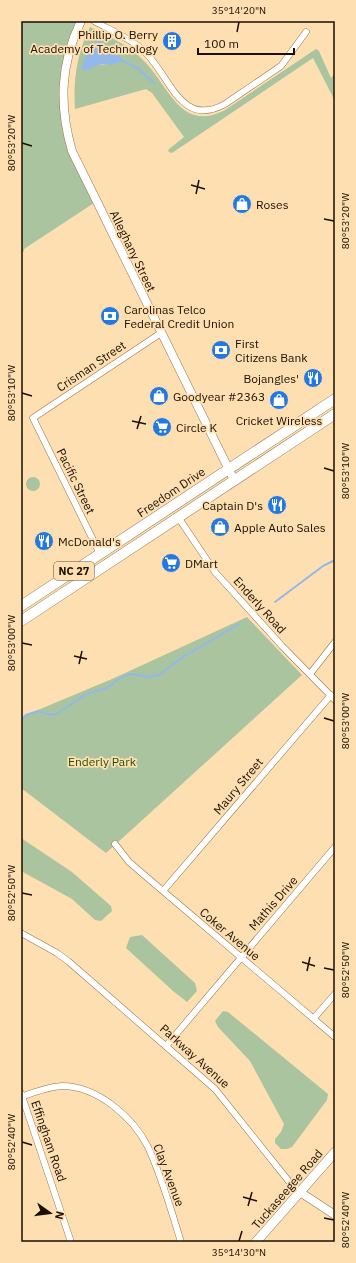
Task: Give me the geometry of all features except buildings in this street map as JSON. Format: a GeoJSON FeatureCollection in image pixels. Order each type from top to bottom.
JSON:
{"type":"FeatureCollection","features":[{"type":"Feature","properties":{"kind":"main road","name":"Freedom Drive"},"geometry":{"type":"LineString","coordinates":[[21,606],[335,399]]}},
{"type":"Feature","properties":{"kind":"main road","name":"Freedom Drive"},"geometry":{"type":"LineString","coordinates":[[21,621],[335,414]]}},
{"type":"Feature","properties":{"kind":"main road"},"geometry":{"type":"LineString","coordinates":[[51,602],[63,588],[100,564],[100,554]]}},
{"type":"Feature","properties":{"kind":"main road","name":"Tuckaseegee Road"},"geometry":{"type":"LineString","coordinates":[[256,1242],[335,1152]]}},
{"type":"Feature","properties":{"kind":"street","name":"Alleghany Street"},"geometry":{"type":"LineString","coordinates":[[80,21],[69,49],[63,78],[63,114],[66,133],[80,171],[234,480]]}},
{"type":"Feature","properties":{"kind":"street"},"geometry":{"type":"LineString","coordinates":[[94,21],[136,45],[153,60],[182,102],[189,107],[205,111],[215,109],[225,104],[281,66],[306,32]]}},
{"type":"Feature","properties":{"kind":"street","name":"Crisman Street"},"geometry":{"type":"LineString","coordinates":[[33,418],[161,333]]}},
{"type":"Feature","properties":{"kind":"street","name":"Pacific Street"},"geometry":{"type":"LineString","coordinates":[[33,418],[100,554]]}},
{"type":"Feature","properties":{"kind":"street","name":"Enderly Road"},"geometry":{"type":"LineString","coordinates":[[178,517],[215,572],[282,646],[333,698]]}},
{"type":"Feature","properties":{"kind":"street"},"geometry":{"type":"LineString","coordinates":[[310,674],[335,642]]}},
{"type":"Feature","properties":{"kind":"street","name":"Maury Street"},"geometry":{"type":"LineString","coordinates":[[163,891],[333,698]]}},
{"type":"Feature","properties":{"kind":"street","name":"Coker Avenue"},"geometry":{"type":"LineString","coordinates":[[115,844],[130,862],[163,891],[335,1036]]}},
{"type":"Feature","properties":{"kind":"street","name":"Mathis Drive"},"geometry":{"type":"LineString","coordinates":[[166,1046],[335,847]]}},
{"type":"Feature","properties":{"kind":"street","name":"Parkway Avenue"},"geometry":{"type":"LineString","coordinates":[[21,933],[51,949],[68,961],[215,1089],[291,1184],[300,1192],[335,1215]]}},
{"type":"Feature","properties":{"kind":"street"},"geometry":{"type":"LineString","coordinates":[[314,1018],[335,994]]}},
{"type":"Feature","properties":{"kind":"street","name":"Clay Avenue"},"geometry":{"type":"LineString","coordinates":[[21,1096],[51,1087],[71,1087],[99,1097],[124,1115],[137,1130],[148,1147],[181,1242]]}},
{"type":"Feature","properties":{"kind":"street","name":"Effingham Road"},"geometry":{"type":"LineString","coordinates":[[21,1096],[71,1242]]}},
{"type":"Feature","properties":{"kind":"green space"},"geometry":{"type":"Polygon","coordinates":[[[21,21],[80,21],[73,36],[62,115],[94,203],[24,249],[21,254],[21,21]]]}},
{"type":"Feature","properties":{"kind":"green space"},"geometry":{"type":"Polygon","coordinates":[[[90,27],[132,50],[144,61],[177,104],[186,111],[197,116],[210,116],[225,110],[316,49],[319,51],[331,78],[335,73],[335,101],[313,58],[172,153],[168,150],[184,137],[152,93],[146,89],[75,109],[75,77],[79,57],[90,27]],[[93,46],[90,48],[98,65],[118,63],[93,46]]]}},
{"type":"Feature","properties":{"kind":"green space"},"geometry":{"type":"Polygon","coordinates":[[[30,477],[36,477],[40,481],[40,487],[36,491],[30,491],[26,487],[26,481],[30,477]]]}},
{"type":"Feature","properties":{"kind":"green space","name":"Enderly Park"},"geometry":{"type":"Polygon","coordinates":[[[247,617],[302,675],[106,853],[21,788],[21,720],[26,715],[112,679],[247,617]]]}},
{"type":"Feature","properties":{"kind":"green space"},"geometry":{"type":"Polygon","coordinates":[[[21,838],[72,872],[111,906],[112,911],[101,921],[95,920],[72,899],[21,871],[21,838]]]}},
{"type":"Feature","properties":{"kind":"green space"},"geometry":{"type":"Polygon","coordinates":[[[142,935],[195,983],[197,991],[187,1002],[126,948],[130,937],[142,935]]]}},
{"type":"Feature","properties":{"kind":"green space"},"geometry":{"type":"Polygon","coordinates":[[[223,1011],[228,1012],[328,1094],[327,1100],[292,1147],[281,1149],[275,1143],[275,1139],[281,1132],[284,1124],[250,1061],[218,1027],[215,1021],[223,1011]]]}},
{"type":"Feature","properties":{"kind":"water"},"geometry":{"type":"Polygon","coordinates":[[[99,40],[122,58],[122,61],[119,63],[98,65],[87,70],[83,70],[81,68],[88,51],[99,40]]]}},
{"type":"Feature","properties":{"kind":"waterway"},"geometry":{"type":"LineString","coordinates":[[119,59],[139,69],[154,83]]}},
{"type":"Feature","properties":{"kind":"waterway"},"geometry":{"type":"LineString","coordinates":[[275,602],[323,566],[335,560]]}},
{"type":"Feature","properties":{"kind":"waterway"},"geometry":{"type":"LineString","coordinates":[[21,720],[26,715],[38,711],[50,715],[56,714],[87,694],[107,688],[124,676],[133,674],[147,677],[159,675],[183,657],[239,624]]}},
{"type":"Feature","properties":{"kind":"place","name":"Phillip O. Berry Academy of Technology"},"geometry":{"type":"Point","coordinates":[172,41]}},
{"type":"Feature","properties":{"kind":"place","name":"Roses"},"geometry":{"type":"Point","coordinates":[242,204]}},
{"type":"Feature","properties":{"kind":"place","name":"Carolinas Telco Federal Credit Union"},"geometry":{"type":"Point","coordinates":[110,316]}},
{"type":"Feature","properties":{"kind":"place","name":"First Citizens Bank"},"geometry":{"type":"Point","coordinates":[221,350]}},
{"type":"Feature","properties":{"kind":"place","name":"Bojangles'"},"geometry":{"type":"Point","coordinates":[313,378]}},
{"type":"Feature","properties":{"kind":"place","name":"Goodyear #2363"},"geometry":{"type":"Point","coordinates":[159,396]}},
{"type":"Feature","properties":{"kind":"place","name":"Cricket Wireless"},"geometry":{"type":"Point","coordinates":[279,400]}},
{"type":"Feature","properties":{"kind":"place","name":"Circle K"},"geometry":{"type":"Point","coordinates":[162,427]}},
{"type":"Feature","properties":{"kind":"place","name":"Captain D's"},"geometry":{"type":"Point","coordinates":[277,505]}},
{"type":"Feature","properties":{"kind":"place","name":"Apple Auto Sales"},"geometry":{"type":"Point","coordinates":[220,527]}},
{"type":"Feature","properties":{"kind":"place","name":"McDonald's"},"geometry":{"type":"Point","coordinates":[44,541]}},
{"type":"Feature","properties":{"kind":"place","name":"DMart"},"geometry":{"type":"Point","coordinates":[171,563]}}]}
